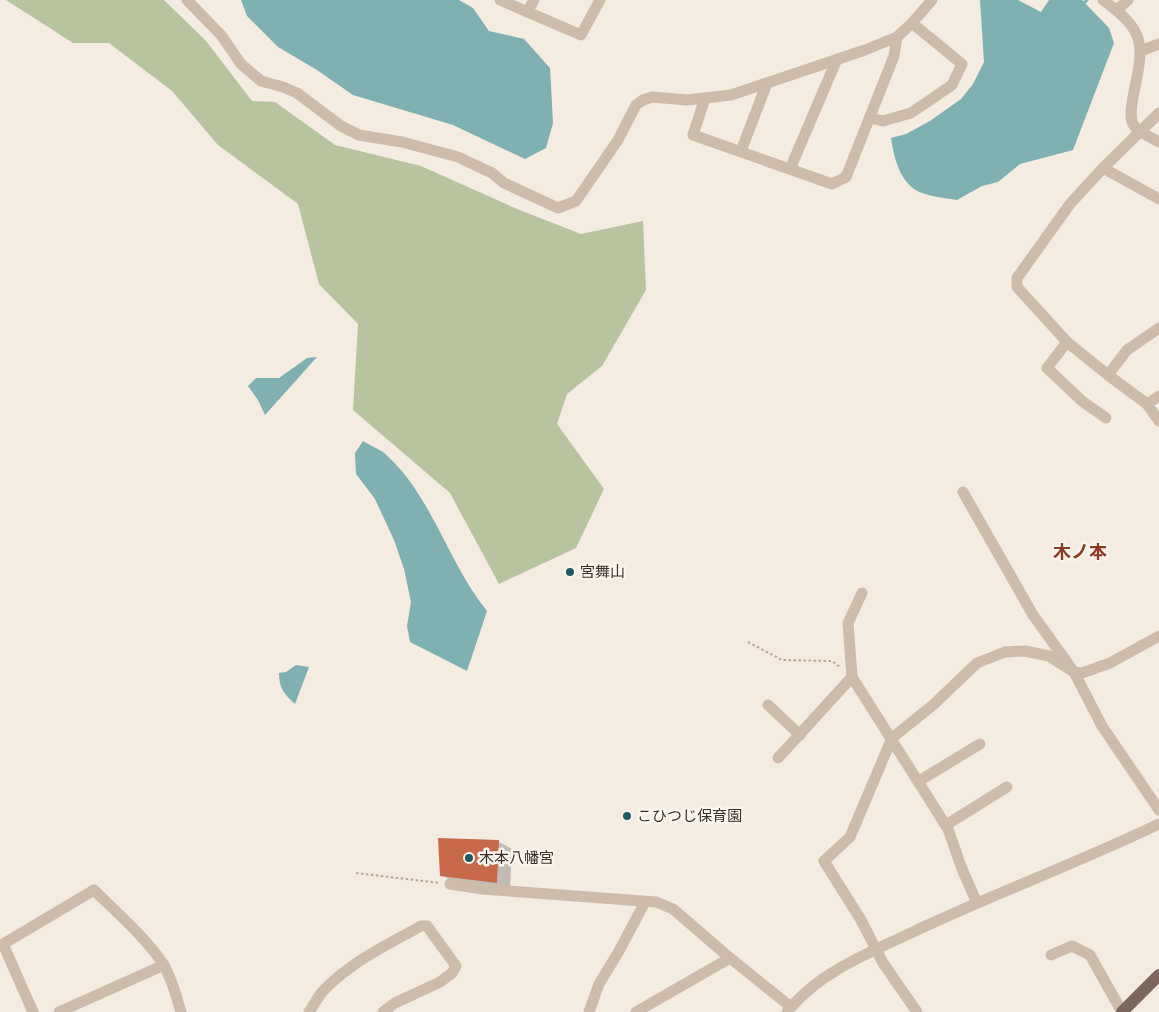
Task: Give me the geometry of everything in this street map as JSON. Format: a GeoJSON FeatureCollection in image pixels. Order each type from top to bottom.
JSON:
{"type":"FeatureCollection","features":[{"type":"Feature","properties":{"kind":"main road"},"geometry":{"type":"LineString","coordinates":[[1122,1012],[1159,975]]}},
{"type":"Feature","properties":{"kind":"street"},"geometry":{"type":"LineString","coordinates":[[188,0],[221,35],[242,64],[261,81],[283,87],[297,94],[341,126],[359,135],[402,142],[458,157],[492,173],[504,183],[558,208],[576,201],[618,140],[636,105],[652,97],[687,100],[731,94],[884,43],[897,37],[932,0]]}},
{"type":"Feature","properties":{"kind":"street"},"geometry":{"type":"LineString","coordinates":[[500,0],[581,35],[600,0]]}},
{"type":"Feature","properties":{"kind":"street"},"geometry":{"type":"LineString","coordinates":[[527,12],[534,0]]}},
{"type":"Feature","properties":{"kind":"street"},"geometry":{"type":"LineString","coordinates":[[1103,0],[1117,10],[1131,24],[1140,38],[1141,52],[1131,108],[1133,124],[1140,131],[1159,142]]}},
{"type":"Feature","properties":{"kind":"street"},"geometry":{"type":"LineString","coordinates":[[1117,10],[1128,0]]}},
{"type":"Feature","properties":{"kind":"street"},"geometry":{"type":"LineString","coordinates":[[870,118],[883,121],[911,113],[952,85],[962,64],[912,23]]}},
{"type":"Feature","properties":{"kind":"street"},"geometry":{"type":"LineString","coordinates":[[705,98],[693,135],[832,184],[846,177],[894,56],[897,37]]}},
{"type":"Feature","properties":{"kind":"street"},"geometry":{"type":"LineString","coordinates":[[1141,52],[1159,44]]}},
{"type":"Feature","properties":{"kind":"street"},"geometry":{"type":"LineString","coordinates":[[790,169],[837,59]]}},
{"type":"Feature","properties":{"kind":"street"},"geometry":{"type":"LineString","coordinates":[[741,151],[767,83]]}},
{"type":"Feature","properties":{"kind":"street"},"geometry":{"type":"LineString","coordinates":[[1159,113],[1103,168],[1070,204],[1017,278],[1017,286],[1067,342],[1147,404],[1159,421]]}},
{"type":"Feature","properties":{"kind":"street"},"geometry":{"type":"LineString","coordinates":[[1103,168],[1159,199]]}},
{"type":"Feature","properties":{"kind":"street"},"geometry":{"type":"LineString","coordinates":[[1108,375],[1127,350],[1159,328]]}},
{"type":"Feature","properties":{"kind":"street"},"geometry":{"type":"LineString","coordinates":[[1067,342],[1047,368],[1082,401],[1106,418]]}},
{"type":"Feature","properties":{"kind":"street"},"geometry":{"type":"LineString","coordinates":[[1147,404],[1159,396]]}},
{"type":"Feature","properties":{"kind":"street"},"geometry":{"type":"LineString","coordinates":[[963,492],[1033,615],[1074,672],[1102,726],[1159,810]]}},
{"type":"Feature","properties":{"kind":"street"},"geometry":{"type":"LineString","coordinates":[[862,593],[848,623],[852,677],[946,826],[977,903]]}},
{"type":"Feature","properties":{"kind":"street"},"geometry":{"type":"LineString","coordinates":[[916,1012],[876,950],[861,920],[824,861],[850,837],[892,738],[933,705],[977,663],[1005,652],[1025,651],[1049,656],[1074,672],[1082,672],[1110,663],[1159,636]]}},
{"type":"Feature","properties":{"kind":"street"},"geometry":{"type":"LineString","coordinates":[[778,758],[852,677]]}},
{"type":"Feature","properties":{"kind":"street"},"geometry":{"type":"LineString","coordinates":[[768,706],[800,735]]}},
{"type":"Feature","properties":{"kind":"street"},"geometry":{"type":"LineString","coordinates":[[919,782],[980,744]]}},
{"type":"Feature","properties":{"kind":"street"},"geometry":{"type":"LineString","coordinates":[[946,826],[1007,787]]}},
{"type":"Feature","properties":{"kind":"street"},"geometry":{"type":"LineString","coordinates":[[450,884],[482,889],[656,902],[673,909],[789,1010],[825,977],[845,965],[977,903],[1091,856],[1159,824]]}},
{"type":"Feature","properties":{"kind":"street"},"geometry":{"type":"LineString","coordinates":[[33,1012],[3,944],[94,890],[152,949],[164,965],[181,1012]]}},
{"type":"Feature","properties":{"kind":"street"},"geometry":{"type":"LineString","coordinates":[[589,1012],[599,984],[645,902]]}},
{"type":"Feature","properties":{"kind":"street"},"geometry":{"type":"LineString","coordinates":[[309,1012],[323,991],[347,969],[369,954],[404,935],[421,926],[428,926],[456,966],[452,973],[440,982],[395,1003],[383,1012]]}},
{"type":"Feature","properties":{"kind":"street"},"geometry":{"type":"LineString","coordinates":[[1051,955],[1072,946],[1090,955],[1122,1012]]}},
{"type":"Feature","properties":{"kind":"street"},"geometry":{"type":"LineString","coordinates":[[636,1012],[730,958]]}},
{"type":"Feature","properties":{"kind":"street"},"geometry":{"type":"LineString","coordinates":[[59,1012],[164,965]]}},
{"type":"Feature","properties":{"kind":"path"},"geometry":{"type":"LineString","coordinates":[[748,642],[782,660],[832,661],[852,677]]}},
{"type":"Feature","properties":{"kind":"path"},"geometry":{"type":"LineString","coordinates":[[356,873],[450,884]]}},
{"type":"Feature","properties":{"kind":"green space"},"geometry":{"type":"Polygon","coordinates":[[[6,0],[164,0],[206,41],[252,101],[275,102],[335,145],[421,166],[517,209],[581,234],[643,221],[646,290],[602,366],[567,394],[557,424],[604,489],[576,548],[499,584],[450,493],[353,410],[358,324],[319,284],[298,204],[218,145],[172,91],[109,43],[73,43],[6,0]]]}},
{"type":"Feature","properties":{"kind":"water"},"geometry":{"type":"Polygon","coordinates":[[[241,0],[459,0],[473,8],[489,31],[524,39],[550,68],[553,123],[546,148],[525,159],[453,125],[353,95],[317,70],[278,47],[247,16],[241,0]]]}},
{"type":"Feature","properties":{"kind":"water"},"geometry":{"type":"Polygon","coordinates":[[[980,0],[1018,0],[1041,12],[1049,0],[1082,0],[1109,28],[1114,43],[1073,150],[1020,164],[998,182],[982,186],[957,200],[922,193],[908,184],[899,170],[891,138],[906,134],[930,121],[961,99],[973,84],[984,62],[980,0]]]}},
{"type":"Feature","properties":{"kind":"water"},"geometry":{"type":"Polygon","coordinates":[[[317,357],[265,415],[258,400],[248,386],[256,378],[279,378],[307,358],[317,357]]]}},
{"type":"Feature","properties":{"kind":"water"},"geometry":{"type":"Polygon","coordinates":[[[363,441],[383,452],[400,469],[414,488],[473,592],[487,611],[467,671],[410,642],[407,626],[411,602],[404,569],[394,540],[375,499],[356,474],[355,453],[363,441]]]}},
{"type":"Feature","properties":{"kind":"water"},"geometry":{"type":"Polygon","coordinates":[[[296,665],[309,667],[295,704],[283,690],[279,673],[286,672],[296,665]]]}},
{"type":"Feature","properties":{"kind":"building","name":"木本八幡宮"},"geometry":{"type":"Polygon","coordinates":[[[438,838],[499,840],[497,883],[440,876],[438,838]]]}},
{"type":"Feature","properties":{"kind":"waterway"},"geometry":{"type":"LineString","coordinates":[[1084,3],[1087,0]]}},
{"type":"Feature","properties":{"kind":"place","name":"宮舞山"},"geometry":{"type":"Point","coordinates":[570,572]}},
{"type":"Feature","properties":{"kind":"place","name":"こひつじ保育園"},"geometry":{"type":"Point","coordinates":[627,816]}},
{"type":"Feature","properties":{"kind":"place","name":"木本八幡宮"},"geometry":{"type":"Point","coordinates":[469,858]}},
{"type":"Feature","properties":{"kind":"district","name":"木ノ本"},"geometry":{"type":"Point","coordinates":[1080,552]}}]}
